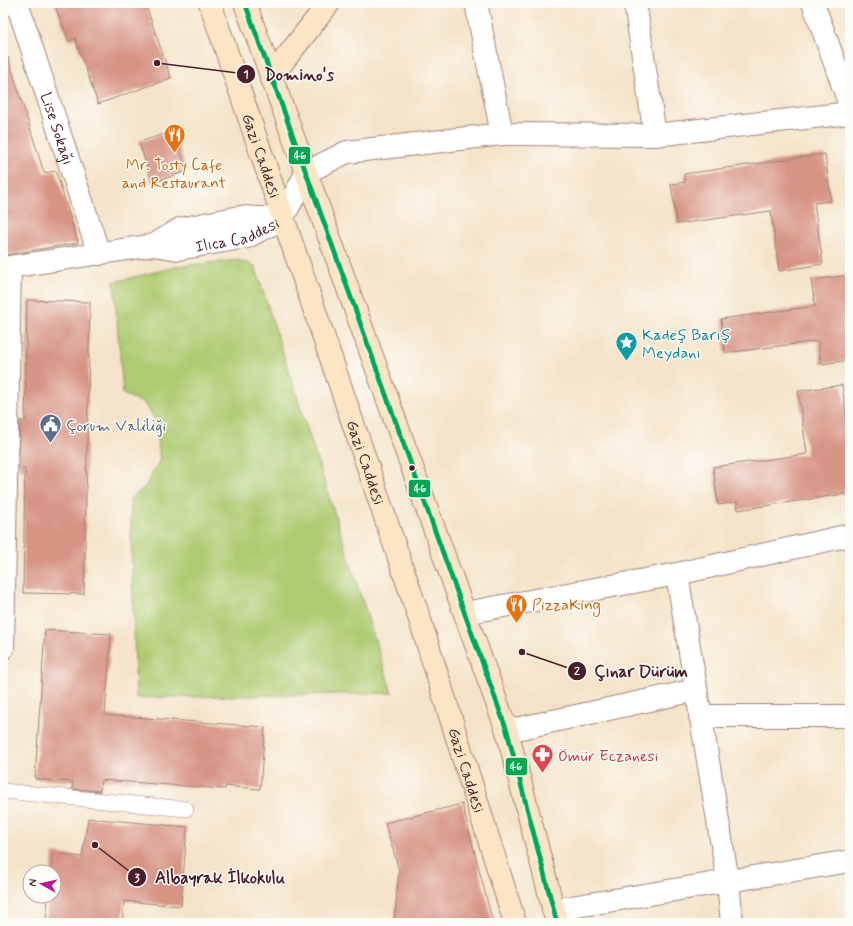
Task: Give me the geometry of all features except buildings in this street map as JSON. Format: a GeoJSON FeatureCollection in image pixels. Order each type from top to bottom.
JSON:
{"type":"FeatureCollection","features":[{"type":"Feature","properties":{"kind":"street","name":"Lise Sokağı"},"geometry":{"type":"LineString","coordinates":[[17,3],[99,254]]}},
{"type":"Feature","properties":{"kind":"street"},"geometry":{"type":"LineString","coordinates":[[211,7],[237,3]]}},
{"type":"Feature","properties":{"kind":"street"},"geometry":{"type":"LineString","coordinates":[[245,3],[507,731],[555,917],[728,881],[850,861]]}},
{"type":"Feature","properties":{"kind":"street"},"geometry":{"type":"LineString","coordinates":[[271,77],[329,3]]}},
{"type":"Feature","properties":{"kind":"street"},"geometry":{"type":"LineString","coordinates":[[476,3],[502,134]]}},
{"type":"Feature","properties":{"kind":"street"},"geometry":{"type":"LineString","coordinates":[[635,3],[655,135]]}},
{"type":"Feature","properties":{"kind":"street"},"geometry":{"type":"LineString","coordinates":[[813,3],[850,105]]}},
{"type":"Feature","properties":{"kind":"street","name":"Gazi Caddesi"},"geometry":{"type":"LineString","coordinates":[[211,7],[282,219],[420,620],[515,923]]}},
{"type":"Feature","properties":{"kind":"street"},"geometry":{"type":"LineString","coordinates":[[282,219],[307,172],[347,152],[502,134],[655,135],[850,113]]}},
{"type":"Feature","properties":{"kind":"street","name":"Ilıca Caddesi"},"geometry":{"type":"LineString","coordinates":[[6,268],[154,245],[178,249],[247,237],[282,219]]}},
{"type":"Feature","properties":{"kind":"street"},"geometry":{"type":"LineString","coordinates":[[3,648],[6,268]]}},
{"type":"Feature","properties":{"kind":"street"},"geometry":{"type":"LineString","coordinates":[[465,613],[677,574],[850,535]]}},
{"type":"Feature","properties":{"kind":"street"},"geometry":{"type":"LineString","coordinates":[[677,574],[728,881],[732,923]]}},
{"type":"Feature","properties":{"kind":"street"},"geometry":{"type":"LineString","coordinates":[[507,731],[696,690]]}},
{"type":"Feature","properties":{"kind":"street"},"geometry":{"type":"LineString","coordinates":[[700,716],[850,716]]}},
{"type":"Feature","properties":{"kind":"lane"},"geometry":{"type":"LineString","coordinates":[[3,791],[186,809]]}},
{"type":"Feature","properties":{"kind":"green space"},"geometry":{"type":"Polygon","coordinates":[[[238,260],[255,266],[392,693],[136,698],[130,499],[145,487],[160,460],[156,421],[144,403],[123,394],[114,282],[179,266],[238,260]]]}},
{"type":"Feature","properties":{"kind":"transit line","name":"46"},"geometry":{"type":"LineString","coordinates":[[245,3],[507,731],[557,923]]}},
{"type":"Feature","properties":{"kind":"place","name":"Domino's"},"geometry":{"type":"Point","coordinates":[157,63]}},
{"type":"Feature","properties":{"kind":"place","name":"Mr. Tosty Cafe and Restaurant"},"geometry":{"type":"Point","coordinates":[174,154]}},
{"type":"Feature","properties":{"kind":"place","name":"Kadeş Barış Meydanı"},"geometry":{"type":"Point","coordinates":[627,362]}},
{"type":"Feature","properties":{"kind":"place","name":"Çorum Valiliği"},"geometry":{"type":"Point","coordinates":[51,444]}},
{"type":"Feature","properties":{"kind":"place","name":"PizzaKing"},"geometry":{"type":"Point","coordinates":[517,624]}},
{"type":"Feature","properties":{"kind":"place","name":"Çınar Dürüm"},"geometry":{"type":"Point","coordinates":[522,652]}},
{"type":"Feature","properties":{"kind":"place","name":"Ömür Eczanesi"},"geometry":{"type":"Point","coordinates":[543,774]}},
{"type":"Feature","properties":{"kind":"place","name":"Albayrak İlkokulu"},"geometry":{"type":"Point","coordinates":[95,845]}}]}
